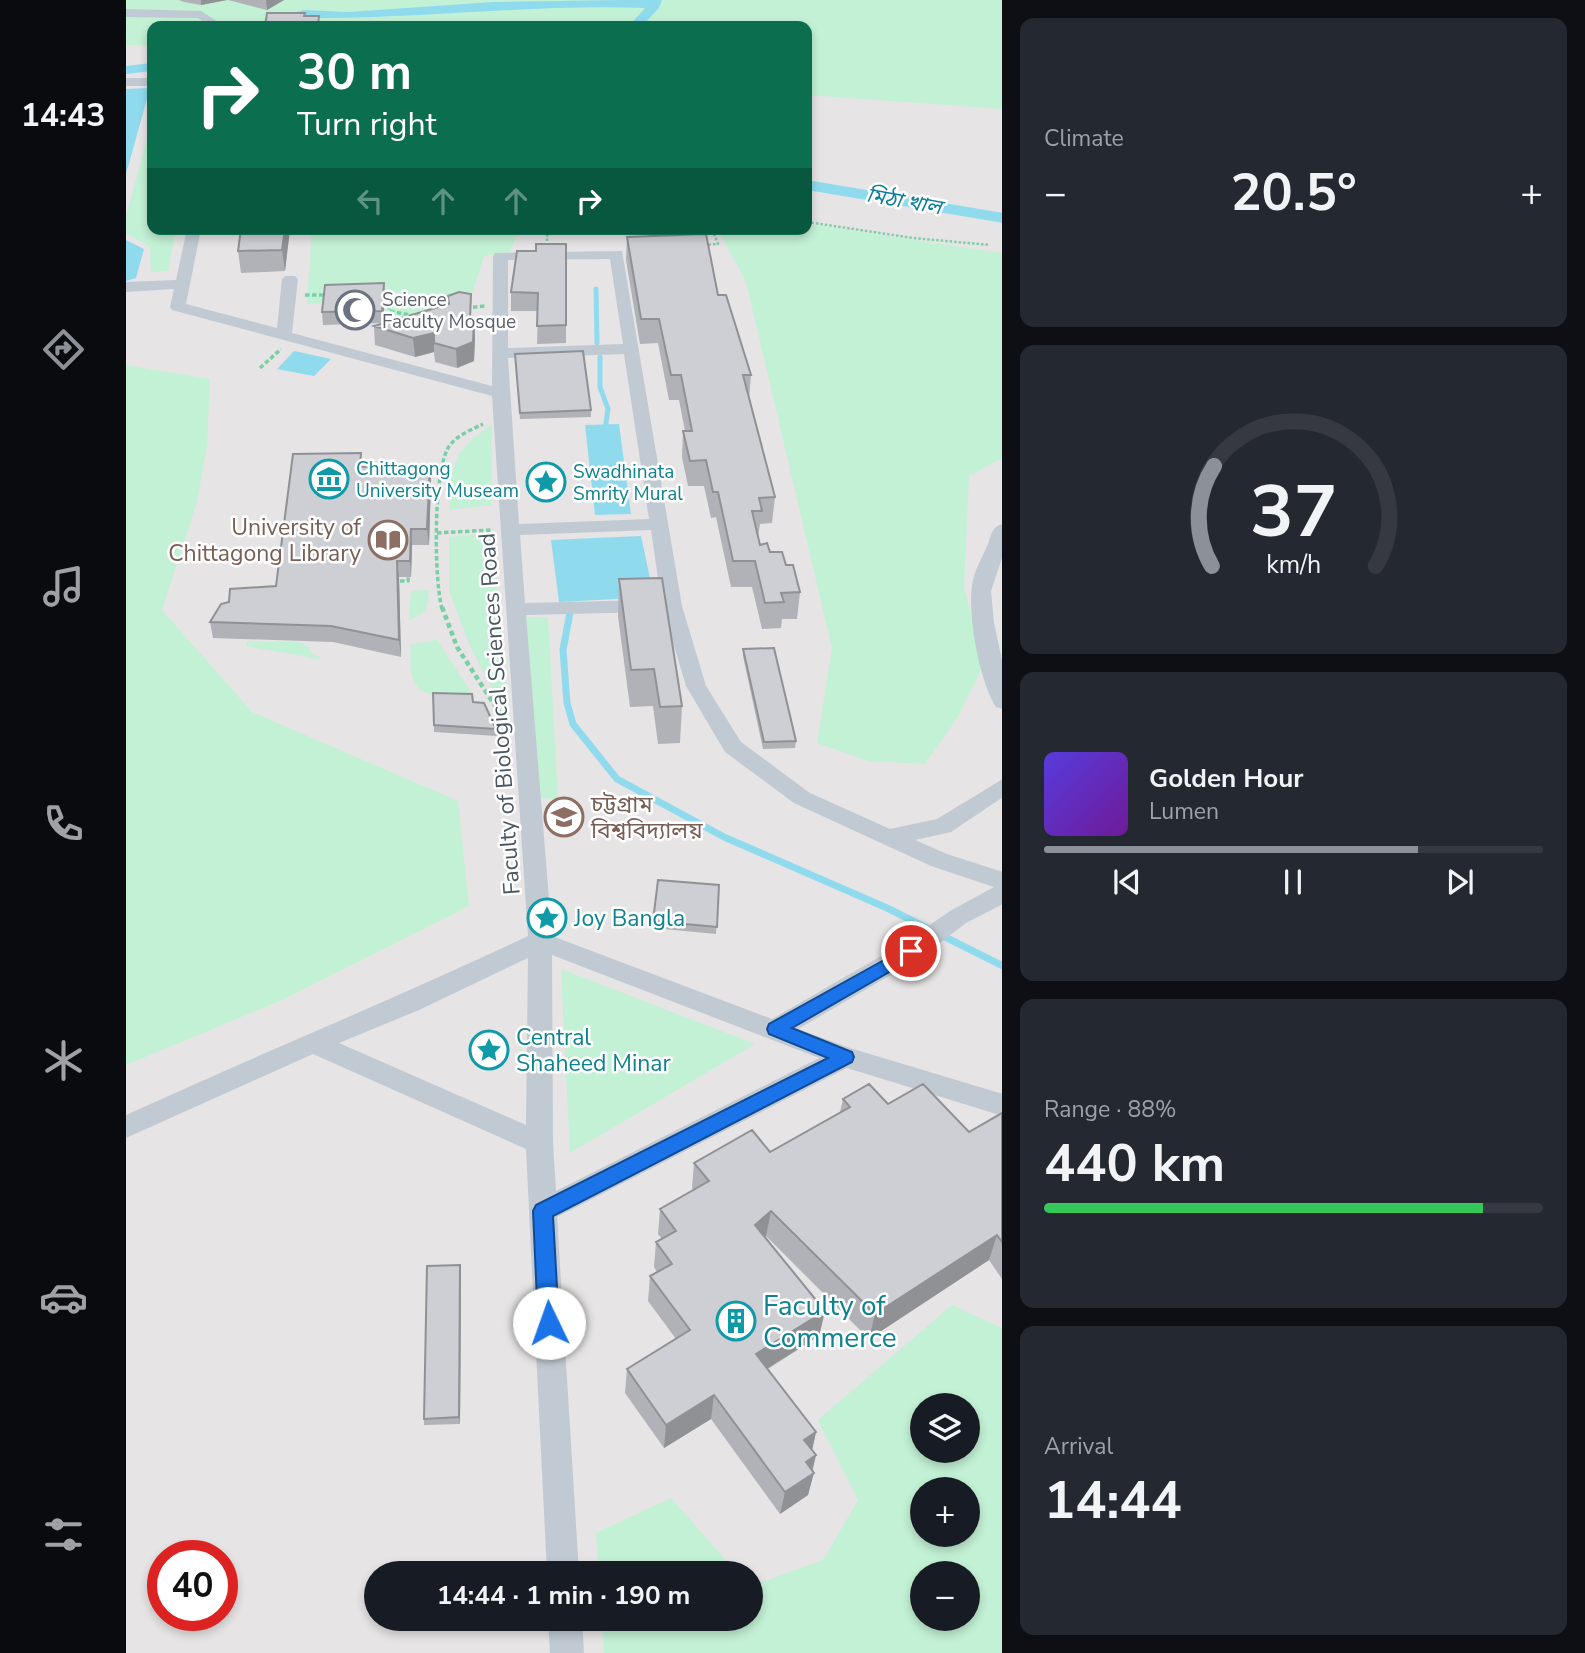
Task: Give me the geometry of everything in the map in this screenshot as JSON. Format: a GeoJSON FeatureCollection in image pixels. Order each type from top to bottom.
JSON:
{"type":"FeatureCollection","features":[{"type":"Feature","properties":{"kind":"street"},"geometry":{"type":"LineString","coordinates":[[126,13],[201,15],[210,21]]}},
{"type":"Feature","properties":{"kind":"street"},"geometry":{"type":"LineString","coordinates":[[126,82],[147,82]]}},
{"type":"Feature","properties":{"kind":"street"},"geometry":{"type":"LineString","coordinates":[[193,235],[178,307],[500,393]]}},
{"type":"Feature","properties":{"kind":"street","name":"Faculty of Biological Sciences Road"},"geometry":{"type":"LineString","coordinates":[[543,1211],[539,1143],[540,941],[501,415],[500,256],[617,254],[632,349]]}},
{"type":"Feature","properties":{"kind":"street"},"geometry":{"type":"LineString","coordinates":[[284,334],[290,279]]}},
{"type":"Feature","properties":{"kind":"street"},"geometry":{"type":"LineString","coordinates":[[126,286],[181,284]]}},
{"type":"Feature","properties":{"kind":"street"},"geometry":{"type":"LineString","coordinates":[[500,353],[632,349],[672,606],[696,686],[733,747],[802,798],[939,860],[1002,881]]}},
{"type":"Feature","properties":{"kind":"street"},"geometry":{"type":"LineString","coordinates":[[510,530],[660,524]]}},
{"type":"Feature","properties":{"kind":"street"},"geometry":{"type":"LineString","coordinates":[[1002,530],[982,582],[982,604],[995,681],[1002,702]]}},
{"type":"Feature","properties":{"kind":"street"},"geometry":{"type":"LineString","coordinates":[[516,610],[672,606]]}},
{"type":"Feature","properties":{"kind":"street"},"geometry":{"type":"LineString","coordinates":[[889,837],[943,826],[1002,786]]}},
{"type":"Feature","properties":{"kind":"street"},"geometry":{"type":"LineString","coordinates":[[776,1029],[911,951],[958,917],[1002,894]]}},
{"type":"Feature","properties":{"kind":"street"},"geometry":{"type":"LineString","coordinates":[[126,1127],[313,1043],[410,1003],[540,941],[845,1057],[1002,1105]]}},
{"type":"Feature","properties":{"kind":"street"},"geometry":{"type":"LineString","coordinates":[[313,1043],[539,1143]]}},
{"type":"Feature","properties":{"kind":"street"},"geometry":{"type":"LineString","coordinates":[[562,1561],[543,1211],[845,1057]]}},
{"type":"Feature","properties":{"kind":"street"},"geometry":{"type":"LineString","coordinates":[[566,1631],[567,1653]]}},
{"type":"Feature","properties":{"kind":"path"},"geometry":{"type":"LineString","coordinates":[[812,223],[913,238],[990,245]]}},
{"type":"Feature","properties":{"kind":"path"},"geometry":{"type":"LineString","coordinates":[[694,245],[718,244],[714,235]]}},
{"type":"Feature","properties":{"kind":"path"},"geometry":{"type":"LineString","coordinates":[[372,293],[388,293],[389,311],[426,318]]}},
{"type":"Feature","properties":{"kind":"path"},"geometry":{"type":"LineString","coordinates":[[288,296],[336,295]]}},
{"type":"Feature","properties":{"kind":"path"},"geometry":{"type":"LineString","coordinates":[[459,309],[500,306]]}},
{"type":"Feature","properties":{"kind":"path"},"geometry":{"type":"LineString","coordinates":[[501,415],[471,430],[448,449],[441,469],[438,533],[440,602],[469,665],[526,755]]}},
{"type":"Feature","properties":{"kind":"path"},"geometry":{"type":"LineString","coordinates":[[438,533],[510,530]]}},
{"type":"Feature","properties":{"kind":"path"},"geometry":{"type":"LineString","coordinates":[[384,582],[408,581],[409,568]]}},
{"type":"Feature","properties":{"kind":"shaded area","name":"চট্টগ্রাম বিশ্ববিদ্যালয়"},"geometry":{"type":"Polygon","coordinates":[[[126,0],[1002,0],[1002,1653],[126,1653],[126,0]]]}},
{"type":"Feature","properties":{"kind":"green space"},"geometry":{"type":"Polygon","coordinates":[[[126,0],[1002,0],[1002,109],[812,95],[812,21],[147,21],[147,46],[126,45],[126,0]]]}},
{"type":"Feature","properties":{"kind":"green space"},"geometry":{"type":"Polygon","coordinates":[[[147,138],[147,235],[175,235],[168,271],[151,272],[150,247],[126,233],[126,216],[147,138]]]}},
{"type":"Feature","properties":{"kind":"green space"},"geometry":{"type":"Polygon","coordinates":[[[812,225],[1002,253],[1002,458],[969,476],[964,587],[984,664],[957,718],[925,764],[868,761],[817,743],[832,648],[746,282],[721,235],[812,235],[812,225]]]}},
{"type":"Feature","properties":{"kind":"green space"},"geometry":{"type":"Polygon","coordinates":[[[312,235],[517,235],[510,252],[484,256],[469,303],[399,319],[378,308],[355,303],[307,304],[312,235]]]}},
{"type":"Feature","properties":{"kind":"green space"},"geometry":{"type":"Polygon","coordinates":[[[126,365],[210,379],[207,446],[197,502],[162,610],[252,712],[458,801],[469,906],[282,1000],[126,1065],[126,365]]]}},
{"type":"Feature","properties":{"kind":"green space"},"geometry":{"type":"Polygon","coordinates":[[[492,425],[491,505],[449,510],[456,460],[469,442],[492,425]]]}},
{"type":"Feature","properties":{"kind":"green space"},"geometry":{"type":"Polygon","coordinates":[[[492,533],[509,721],[470,646],[449,591],[449,537],[492,533]]]}},
{"type":"Feature","properties":{"kind":"green space"},"geometry":{"type":"Polygon","coordinates":[[[429,590],[425,609],[420,615],[409,620],[411,591],[429,590]]]}},
{"type":"Feature","properties":{"kind":"green space"},"geometry":{"type":"Polygon","coordinates":[[[524,617],[548,617],[558,799],[534,798],[524,617]]]}},
{"type":"Feature","properties":{"kind":"green space"},"geometry":{"type":"Polygon","coordinates":[[[437,640],[475,698],[434,695],[417,686],[410,663],[411,644],[437,640]]]}},
{"type":"Feature","properties":{"kind":"green space"},"geometry":{"type":"Polygon","coordinates":[[[247,641],[298,642],[310,647],[310,652],[320,657],[319,659],[246,646],[247,641]]]}},
{"type":"Feature","properties":{"kind":"green space"},"geometry":{"type":"Polygon","coordinates":[[[561,969],[755,1044],[570,1153],[561,969]]]}},
{"type":"Feature","properties":{"kind":"green space"},"geometry":{"type":"Polygon","coordinates":[[[952,1305],[1002,1328],[1002,1653],[604,1653],[603,1631],[763,1631],[763,1582],[823,1560],[858,1500],[818,1420],[952,1305]]]}},
{"type":"Feature","properties":{"kind":"green space"},"geometry":{"type":"Polygon","coordinates":[[[671,1498],[726,1561],[598,1561],[596,1533],[671,1498]]]}},
{"type":"Feature","properties":{"kind":"water"},"geometry":{"type":"Polygon","coordinates":[[[147,88],[147,99],[126,174],[126,89],[147,88]]]}},
{"type":"Feature","properties":{"kind":"water"},"geometry":{"type":"Polygon","coordinates":[[[126,240],[144,249],[136,278],[126,281],[126,240]]]}},
{"type":"Feature","properties":{"kind":"water"},"geometry":{"type":"Polygon","coordinates":[[[294,351],[331,359],[314,376],[277,369],[294,351]]]}},
{"type":"Feature","properties":{"kind":"water"},"geometry":{"type":"Polygon","coordinates":[[[619,424],[631,514],[595,515],[585,425],[619,424]]]}},
{"type":"Feature","properties":{"kind":"water"},"geometry":{"type":"Polygon","coordinates":[[[641,536],[654,597],[559,602],[551,540],[641,536]]]}},
{"type":"Feature","properties":{"kind":"building"},"geometry":{"type":"Polygon","coordinates":[[[267,13],[305,13],[304,16],[319,16],[318,21],[266,21],[267,13]]]}},
{"type":"Feature","properties":{"kind":"building"},"geometry":{"type":"Polygon","coordinates":[[[240,235],[284,235],[282,250],[238,251],[240,235]]]}},
{"type":"Feature","properties":{"kind":"building"},"geometry":{"type":"Polygon","coordinates":[[[706,235],[718,295],[726,295],[751,375],[743,375],[775,497],[759,498],[762,511],[752,511],[760,545],[767,543],[770,552],[782,552],[786,565],[793,565],[800,592],[781,593],[784,602],[765,603],[755,561],[733,561],[718,492],[713,492],[706,460],[690,461],[683,431],[692,431],[681,375],[671,375],[659,319],[641,319],[627,237],[706,235]]]}},
{"type":"Feature","properties":{"kind":"building"},"geometry":{"type":"Polygon","coordinates":[[[536,244],[566,244],[566,325],[537,326],[538,293],[511,292],[517,251],[536,251],[536,244]]]}},
{"type":"Feature","properties":{"kind":"building"},"geometry":{"type":"Polygon","coordinates":[[[384,283],[382,311],[322,312],[325,285],[384,283]]]}},
{"type":"Feature","properties":{"kind":"building"},"geometry":{"type":"Polygon","coordinates":[[[459,292],[471,294],[473,342],[456,349],[434,343],[434,333],[413,338],[374,326],[449,304],[448,296],[459,292]]]}},
{"type":"Feature","properties":{"kind":"building"},"geometry":{"type":"Polygon","coordinates":[[[583,351],[591,410],[520,413],[515,354],[583,351]]]}},
{"type":"Feature","properties":{"kind":"building"},"geometry":{"type":"Polygon","coordinates":[[[361,453],[360,467],[430,465],[427,529],[411,529],[410,561],[397,561],[399,640],[331,626],[210,622],[221,604],[229,602],[230,589],[276,586],[293,454],[361,453]]]}},
{"type":"Feature","properties":{"kind":"building"},"geometry":{"type":"Polygon","coordinates":[[[662,578],[682,706],[660,707],[654,669],[631,670],[619,579],[662,578]]]}},
{"type":"Feature","properties":{"kind":"building"},"geometry":{"type":"Polygon","coordinates":[[[774,648],[796,741],[764,742],[743,649],[774,648]]]}},
{"type":"Feature","properties":{"kind":"building"},"geometry":{"type":"Polygon","coordinates":[[[433,693],[472,694],[473,702],[484,703],[496,729],[434,725],[433,693]]]}},
{"type":"Feature","properties":{"kind":"building"},"geometry":{"type":"Polygon","coordinates":[[[658,880],[719,885],[717,927],[653,921],[658,880]]]}},
{"type":"Feature","properties":{"kind":"building","name":"Faculty of Commerce"},"geometry":{"type":"Polygon","coordinates":[[[869,1084],[888,1104],[923,1084],[969,1132],[1002,1113],[1002,1242],[997,1235],[875,1314],[771,1211],[755,1225],[825,1311],[756,1354],[816,1432],[804,1440],[816,1455],[806,1462],[814,1473],[785,1492],[714,1395],[666,1425],[627,1369],[690,1330],[650,1276],[672,1264],[656,1242],[676,1231],[660,1209],[709,1181],[694,1163],[752,1130],[770,1152],[850,1107],[843,1099],[869,1084]]]}},
{"type":"Feature","properties":{"kind":"building"},"geometry":{"type":"Polygon","coordinates":[[[460,1265],[459,1417],[424,1419],[427,1266],[460,1265]]]}},
{"type":"Feature","properties":{"kind":"waterway","name":"মিঠা খাল"},"geometry":{"type":"LineString","coordinates":[[655,5],[656,0]]}},
{"type":"Feature","properties":{"kind":"waterway"},"geometry":{"type":"LineString","coordinates":[[279,21],[303,14],[348,16],[493,6],[598,3],[655,5]]}},
{"type":"Feature","properties":{"kind":"waterway","name":"মিঠা খাল"},"geometry":{"type":"LineString","coordinates":[[640,21],[655,5]]}},
{"type":"Feature","properties":{"kind":"waterway"},"geometry":{"type":"LineString","coordinates":[[126,70],[147,68]]}},
{"type":"Feature","properties":{"kind":"waterway","name":"মিঠা খাল"},"geometry":{"type":"LineString","coordinates":[[812,186],[1002,218]]}},
{"type":"Feature","properties":{"kind":"waterway"},"geometry":{"type":"LineString","coordinates":[[596,289],[597,343]]}},
{"type":"Feature","properties":{"kind":"waterway"},"geometry":{"type":"LineString","coordinates":[[600,357],[600,387],[608,409],[605,430]]}},
{"type":"Feature","properties":{"kind":"waterway"},"geometry":{"type":"LineString","coordinates":[[571,607],[563,650],[567,703],[573,724],[617,779],[724,837],[887,908],[1002,966]]}},
{"type":"Feature","properties":{"kind":"place","name":"Science Faculty Mosque"},"geometry":{"type":"Point","coordinates":[355,310]}},
{"type":"Feature","properties":{"kind":"place","name":"Chittagong University Museam"},"geometry":{"type":"Point","coordinates":[329,479]}},
{"type":"Feature","properties":{"kind":"place","name":"Swadhinata Smrity Mural"},"geometry":{"type":"Point","coordinates":[546,482]}},
{"type":"Feature","properties":{"kind":"place","name":"University of Chittagong Library"},"geometry":{"type":"Point","coordinates":[388,540]}},
{"type":"Feature","properties":{"kind":"place","name":"চট্টগ্রাম বিশ্ববিদ্যালয়"},"geometry":{"type":"Point","coordinates":[564,817]}},
{"type":"Feature","properties":{"kind":"place","name":"Joy Bangla"},"geometry":{"type":"Point","coordinates":[547,918]}},
{"type":"Feature","properties":{"kind":"place","name":"Central Shaheed Minar"},"geometry":{"type":"Point","coordinates":[489,1050]}},
{"type":"Feature","properties":{"kind":"place","name":"Faculty of Commerce"},"geometry":{"type":"Point","coordinates":[736,1321]}},
{"type":"Feature","properties":{"kind":"route"},"geometry":{"type":"LineString","coordinates":[[549,1323],[543,1211],[845,1057],[776,1029],[911,951]]}}]}
